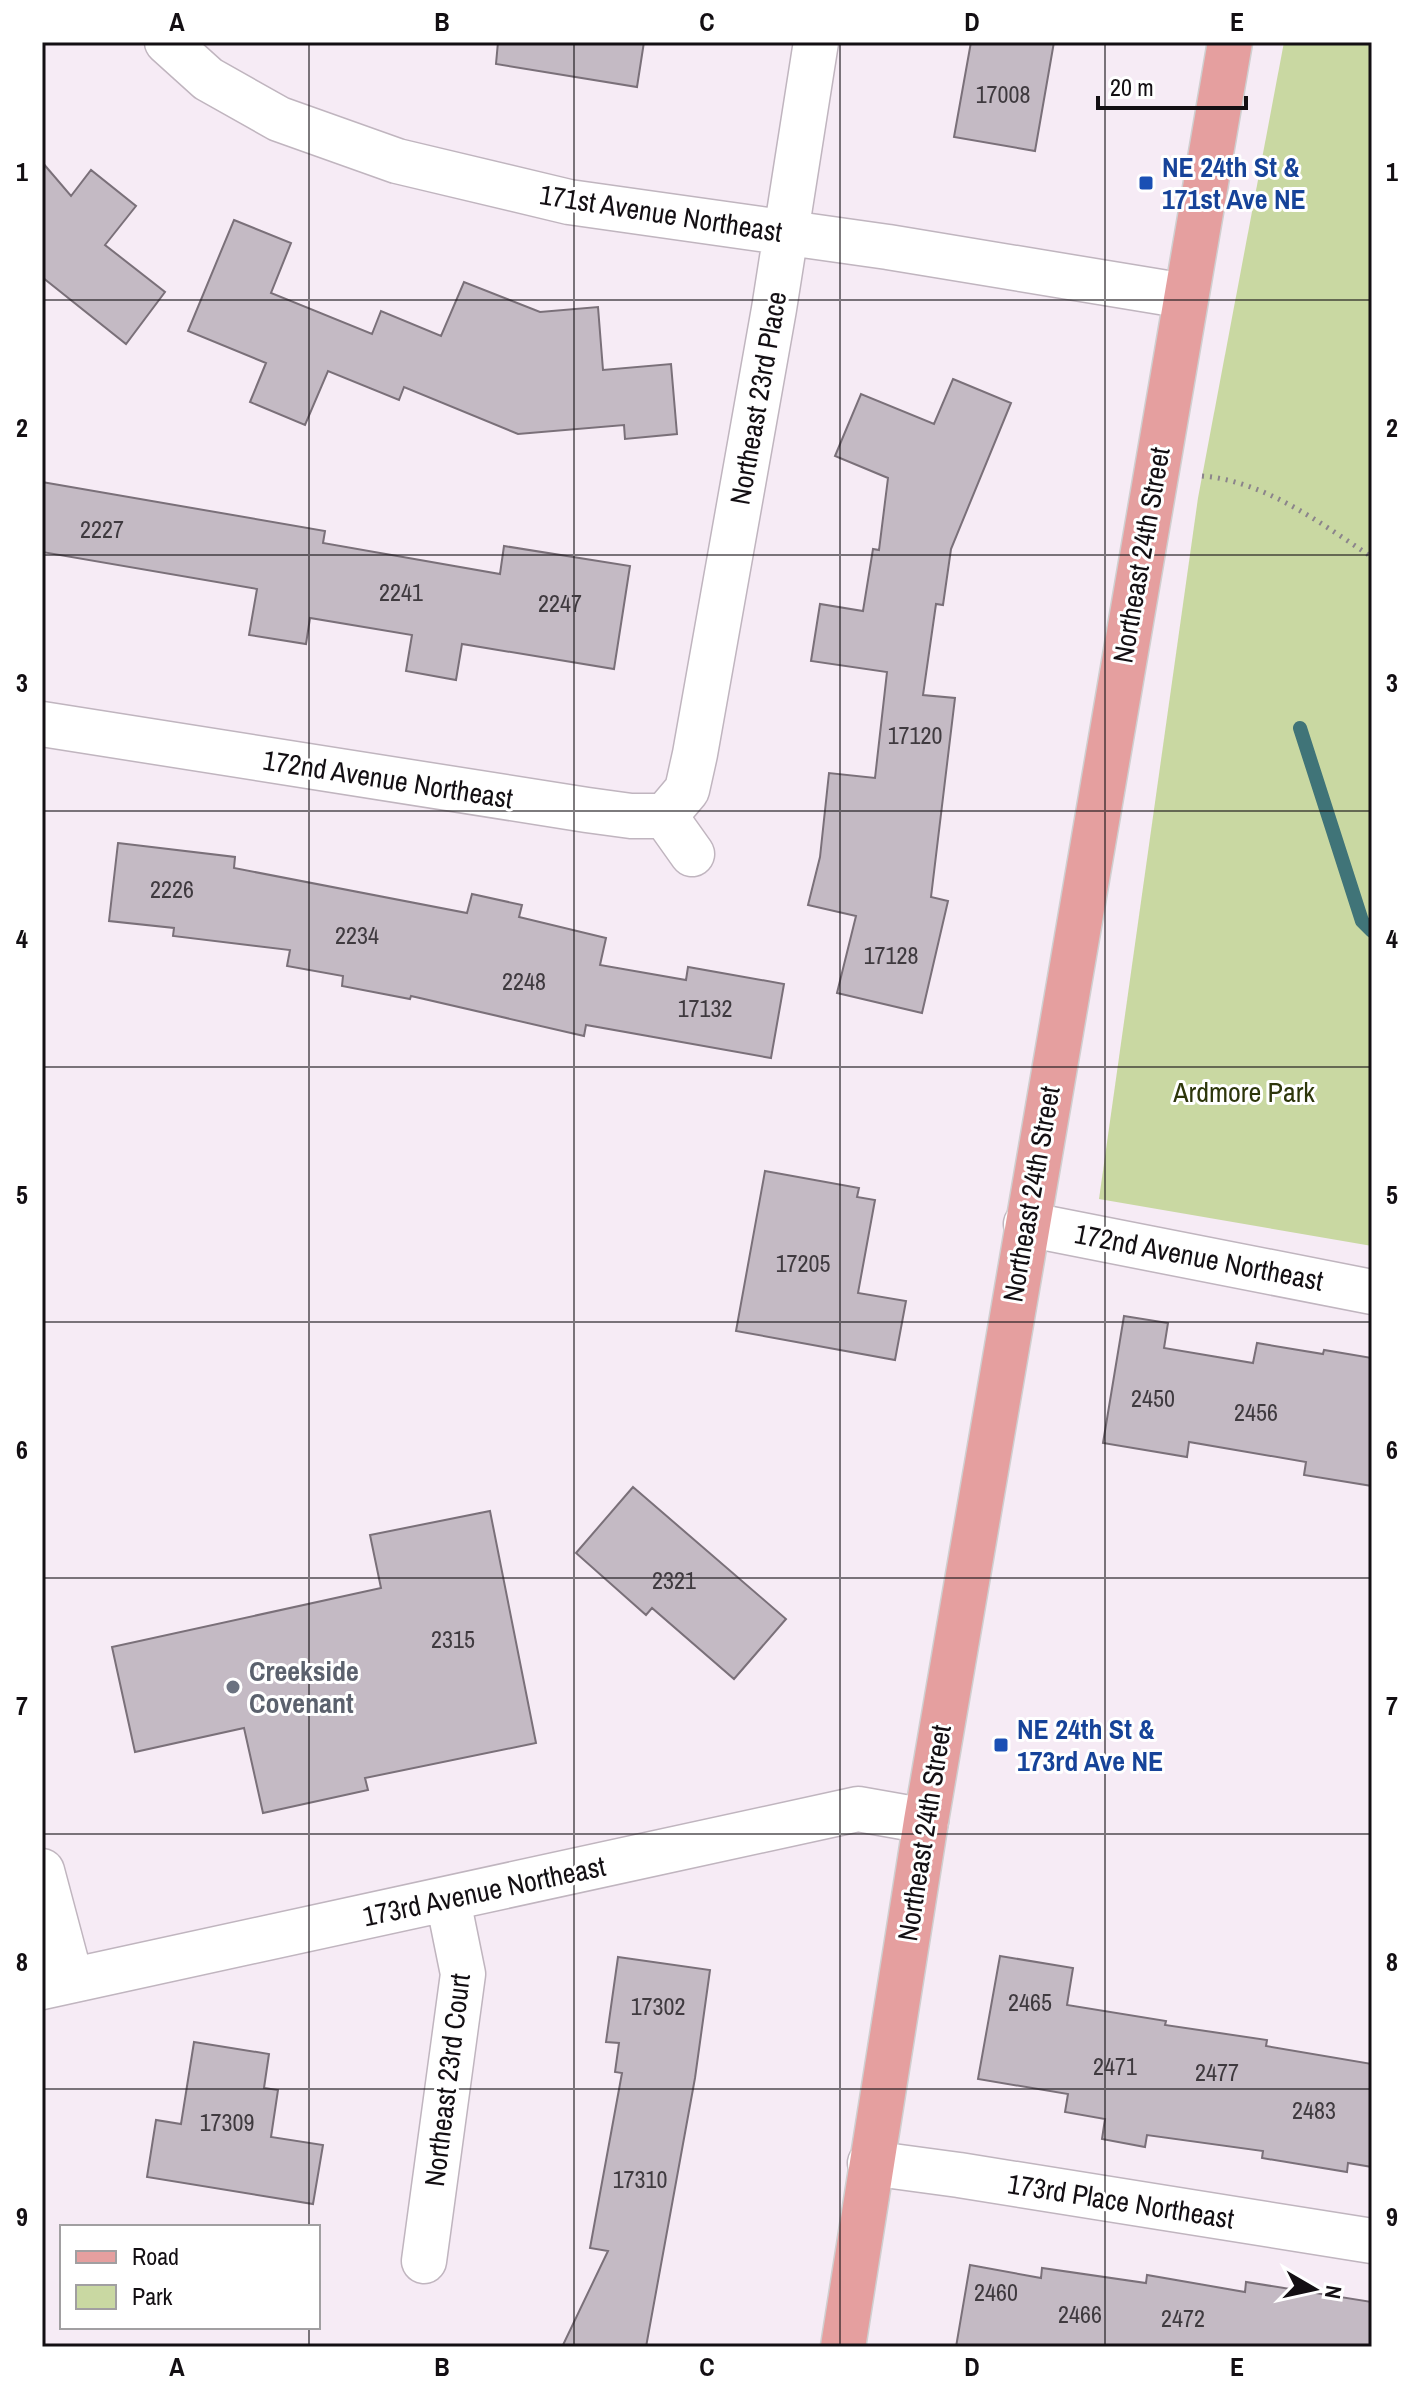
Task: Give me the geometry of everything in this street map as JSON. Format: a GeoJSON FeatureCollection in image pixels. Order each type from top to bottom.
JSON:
{"type":"FeatureCollection","features":[{"type":"Feature","properties":{"kind":"main road","name":"Northeast 24th Street"},"geometry":{"type":"LineString","coordinates":[[843,2347],[870,2163],[1026,1224],[1230,42]]}},
{"type":"Feature","properties":{"kind":"street","name":"171st Avenue Northeast"},"geometry":{"type":"LineString","coordinates":[[167,42],[208,79],[279,119],[397,161],[569,202],[1185,296]]}},
{"type":"Feature","properties":{"kind":"street","name":"Northeast 23rd Place"},"geometry":{"type":"LineString","coordinates":[[665,816],[687,790],[695,754],[786,233],[816,42]]}},
{"type":"Feature","properties":{"kind":"street","name":"172nd Avenue Northeast"},"geometry":{"type":"LineString","coordinates":[[42,724],[587,810],[631,816],[665,816]]}},
{"type":"Feature","properties":{"kind":"street"},"geometry":{"type":"LineString","coordinates":[[665,816],[692,854]]}},
{"type":"Feature","properties":{"kind":"street","name":"172nd Avenue Northeast"},"geometry":{"type":"LineString","coordinates":[[1026,1224],[1372,1292]]}},
{"type":"Feature","properties":{"kind":"street","name":"173rd Avenue Northeast"},"geometry":{"type":"LineString","coordinates":[[56,1984],[858,1809],[926,1821]]}},
{"type":"Feature","properties":{"kind":"street"},"geometry":{"type":"LineString","coordinates":[[42,1871],[56,1984]]}},
{"type":"Feature","properties":{"kind":"street","name":"Northeast 23rd Court"},"geometry":{"type":"LineString","coordinates":[[424,2261],[463,1974],[448,1900]]}},
{"type":"Feature","properties":{"kind":"street","name":"173rd Place Northeast"},"geometry":{"type":"LineString","coordinates":[[870,2163],[1372,2241]]}},
{"type":"Feature","properties":{"kind":"path"},"geometry":{"type":"LineString","coordinates":[[1221,478],[1293,505],[1372,557]]}},
{"type":"Feature","properties":{"kind":"green space","name":"Ardmore Park"},"geometry":{"type":"Polygon","coordinates":[[[1284,42],[1372,42],[1372,1246],[1099,1199],[1198,498],[1284,42]]]}},
{"type":"Feature","properties":{"kind":"building"},"geometry":{"type":"Polygon","coordinates":[[[498,42],[644,42],[637,87],[496,64],[498,42]]]}},
{"type":"Feature","properties":{"kind":"building"},"geometry":{"type":"Polygon","coordinates":[[[971,42],[1054,42],[1035,151],[954,137],[971,42]]]}},
{"type":"Feature","properties":{"kind":"building"},"geometry":{"type":"Polygon","coordinates":[[[42,162],[71,196],[91,170],[136,206],[105,245],[165,292],[126,344],[42,277],[42,162]]]}},
{"type":"Feature","properties":{"kind":"building"},"geometry":{"type":"Polygon","coordinates":[[[234,220],[291,243],[271,293],[372,334],[381,311],[441,336],[464,282],[540,312],[598,307],[603,370],[671,364],[677,434],[625,439],[624,425],[518,434],[404,387],[399,400],[328,371],[305,425],[250,402],[266,363],[188,331],[234,220]]]}},
{"type":"Feature","properties":{"kind":"building"},"geometry":{"type":"Polygon","coordinates":[[[953,379],[1011,403],[951,549],[943,605],[936,604],[923,695],[955,698],[931,897],[948,901],[922,1013],[837,993],[856,916],[808,905],[820,857],[829,773],[875,778],[887,672],[811,661],[820,604],[863,611],[873,549],[879,550],[888,478],[835,456],[861,394],[934,424],[953,379]]]}},
{"type":"Feature","properties":{"kind":"building"},"geometry":{"type":"Polygon","coordinates":[[[42,482],[325,531],[323,543],[500,574],[504,546],[630,566],[614,669],[462,644],[456,680],[406,671],[412,635],[310,618],[306,644],[249,635],[257,589],[42,552],[42,482]]]}},
{"type":"Feature","properties":{"kind":"building"},"geometry":{"type":"Polygon","coordinates":[[[118,843],[235,857],[234,868],[467,913],[472,894],[522,905],[519,917],[606,938],[600,965],[686,980],[688,967],[784,984],[771,1058],[586,1025],[584,1036],[411,996],[410,999],[342,986],[343,976],[287,966],[290,950],[173,936],[174,928],[109,921],[118,843]]]}},
{"type":"Feature","properties":{"kind":"building"},"geometry":{"type":"Polygon","coordinates":[[[765,1171],[859,1188],[857,1197],[875,1200],[858,1293],[906,1301],[895,1360],[736,1331],[765,1171]]]}},
{"type":"Feature","properties":{"kind":"building"},"geometry":{"type":"Polygon","coordinates":[[[1124,1316],[1168,1323],[1164,1348],[1253,1363],[1257,1343],[1372,1358],[1372,1486],[1304,1475],[1306,1462],[1189,1442],[1187,1457],[1103,1443],[1124,1316]]]}},
{"type":"Feature","properties":{"kind":"building"},"geometry":{"type":"Polygon","coordinates":[[[633,1487],[786,1619],[734,1679],[652,1608],[646,1615],[576,1553],[633,1487]]]}},
{"type":"Feature","properties":{"kind":"building"},"geometry":{"type":"Polygon","coordinates":[[[490,1511],[536,1743],[365,1778],[368,1790],[263,1813],[244,1728],[135,1752],[112,1647],[381,1588],[370,1535],[490,1511]]]}},
{"type":"Feature","properties":{"kind":"building"},"geometry":{"type":"Polygon","coordinates":[[[1000,1956],[1073,1968],[1067,2005],[1166,2021],[1165,2025],[1267,2040],[1266,2046],[1372,2064],[1372,2167],[1348,2163],[1347,2172],[1262,2158],[1263,2151],[1147,2135],[1145,2147],[1102,2139],[1105,2119],[1065,2112],[1068,2094],[978,2079],[1000,1956]]]}},
{"type":"Feature","properties":{"kind":"building"},"geometry":{"type":"Polygon","coordinates":[[[618,1957],[710,1970],[695,2078],[646,2347],[562,2347],[608,2251],[590,2248],[622,2073],[615,2072],[619,2043],[606,2042],[618,1957]]]}},
{"type":"Feature","properties":{"kind":"building"},"geometry":{"type":"Polygon","coordinates":[[[194,2042],[269,2054],[264,2088],[278,2090],[271,2137],[323,2145],[313,2204],[147,2177],[156,2120],[181,2124],[194,2042]]]}},
{"type":"Feature","properties":{"kind":"building"},"geometry":{"type":"Polygon","coordinates":[[[970,2265],[1041,2278],[1042,2268],[1146,2283],[1147,2275],[1245,2292],[1246,2282],[1372,2302],[1372,2347],[956,2347],[970,2265]]]}},
{"type":"Feature","properties":{"kind":"waterway"},"geometry":{"type":"LineString","coordinates":[[1300,728],[1362,921],[1372,931]]}},
{"type":"Feature","properties":{"kind":"place","name":"NE 24th St & 171st Ave NE"},"geometry":{"type":"Point","coordinates":[1146,183]}},
{"type":"Feature","properties":{"kind":"place","name":"Creekside Covenant"},"geometry":{"type":"Point","coordinates":[233,1687]}},
{"type":"Feature","properties":{"kind":"place","name":"NE 24th St & 173rd Ave NE"},"geometry":{"type":"Point","coordinates":[1001,1745]}}]}
